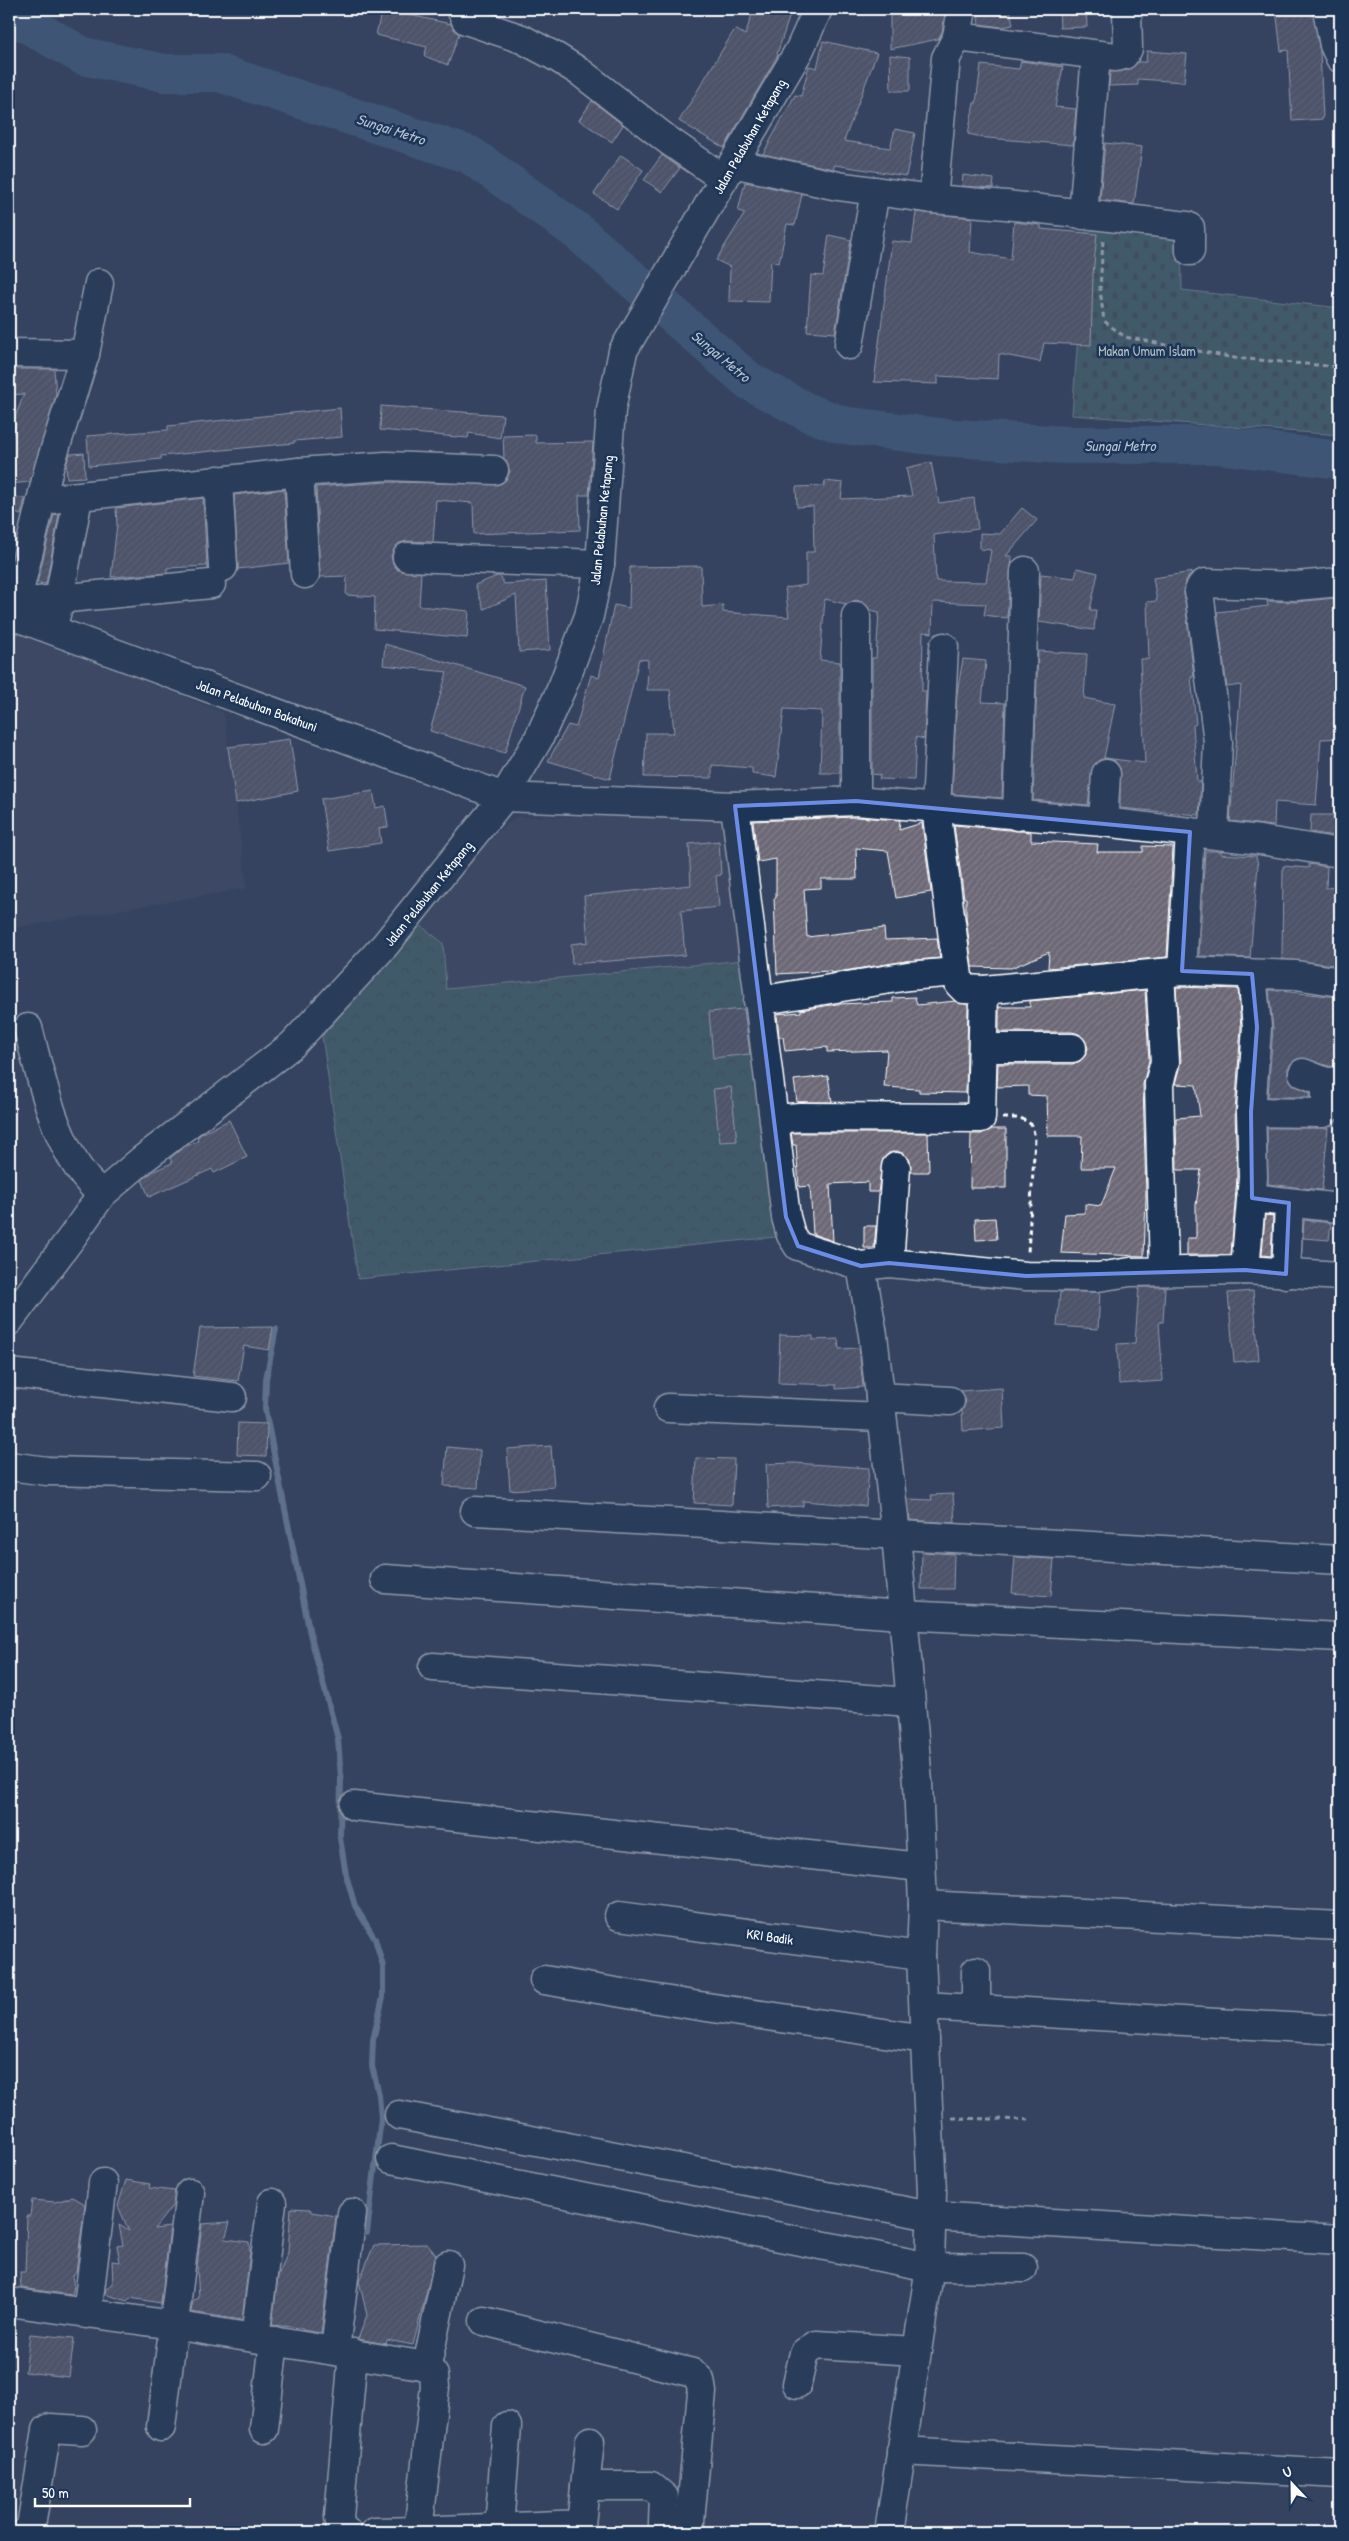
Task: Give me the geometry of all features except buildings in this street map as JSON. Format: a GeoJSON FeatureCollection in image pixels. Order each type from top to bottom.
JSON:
{"type":"FeatureCollection","features":[{"type":"Feature","properties":{"kind":"street"},"geometry":{"type":"LineString","coordinates":[[461,9],[466,20],[522,39],[580,72],[669,141],[729,171],[933,199],[1006,205],[1187,226],[1190,228],[1190,251]]}},
{"type":"Feature","properties":{"kind":"street","name":"Jalan Pelabuhan Ketapang"},"geometry":{"type":"LineString","coordinates":[[9,1321],[102,1194],[299,1038],[385,946],[504,797],[539,738],[563,685],[589,616],[600,564],[611,410],[621,359],[630,337],[800,49],[818,9]]}},
{"type":"Feature","properties":{"kind":"street"},"geometry":{"type":"LineString","coordinates":[[933,199],[946,58],[957,37],[962,9]]}},
{"type":"Feature","properties":{"kind":"street"},"geometry":{"type":"LineString","coordinates":[[957,37],[1116,57],[1124,55],[1128,50],[1127,9]]}},
{"type":"Feature","properties":{"kind":"street"},"geometry":{"type":"LineString","coordinates":[[1326,9],[1334,45],[1340,58]]}},
{"type":"Feature","properties":{"kind":"street"},"geometry":{"type":"LineString","coordinates":[[1094,216],[1096,55]]}},
{"type":"Feature","properties":{"kind":"street"},"geometry":{"type":"LineString","coordinates":[[849,345],[876,191]]}},
{"type":"Feature","properties":{"kind":"street"},"geometry":{"type":"LineString","coordinates":[[99,283],[85,354],[49,468],[13,611],[59,598],[217,575],[218,480]]}},
{"type":"Feature","properties":{"kind":"street"},"geometry":{"type":"LineString","coordinates":[[9,353],[85,354]]}},
{"type":"Feature","properties":{"kind":"street"},"geometry":{"type":"LineString","coordinates":[[52,630],[59,598],[65,499],[218,480],[386,466],[494,470]]}},
{"type":"Feature","properties":{"kind":"street"},"geometry":{"type":"LineString","coordinates":[[299,472],[305,574]]}},
{"type":"Feature","properties":{"kind":"street"},"geometry":{"type":"LineString","coordinates":[[407,557],[600,564]]}},
{"type":"Feature","properties":{"kind":"street"},"geometry":{"type":"LineString","coordinates":[[1018,816],[1026,571]]}},
{"type":"Feature","properties":{"kind":"street"},"geometry":{"type":"LineString","coordinates":[[1164,1271],[1159,1084],[1165,1062],[1171,972],[1202,833],[1218,742],[1199,591],[1200,586],[1205,583],[1296,586],[1340,582]]}},
{"type":"Feature","properties":{"kind":"street","name":"Jalan Pelabuhan Bakahuni"},"geometry":{"type":"LineString","coordinates":[[13,611],[52,630],[504,797],[735,806],[856,801],[1103,822],[1202,833],[1340,853]]}},
{"type":"Feature","properties":{"kind":"street"},"geometry":{"type":"LineString","coordinates":[[856,616],[856,801]]}},
{"type":"Feature","properties":{"kind":"street"},"geometry":{"type":"LineString","coordinates":[[944,647],[936,808],[959,984],[964,989],[984,990],[1171,972],[1296,975],[1340,982]]}},
{"type":"Feature","properties":{"kind":"street"},"geometry":{"type":"LineString","coordinates":[[1103,822],[1106,774]]}},
{"type":"Feature","properties":{"kind":"street"},"geometry":{"type":"LineString","coordinates":[[735,806],[786,1217],[791,1235],[798,1246],[860,1266],[889,1263],[1026,1276],[1098,1277],[1130,1272],[1245,1270],[1286,1261],[1340,1276]]}},
{"type":"Feature","properties":{"kind":"street"},"geometry":{"type":"LineString","coordinates":[[758,1001],[908,976],[958,972]]}},
{"type":"Feature","properties":{"kind":"street"},"geometry":{"type":"LineString","coordinates":[[1245,1270],[1252,1198],[1251,1112],[1257,1027],[1252,974]]}},
{"type":"Feature","properties":{"kind":"street"},"geometry":{"type":"LineString","coordinates":[[775,1119],[800,1117],[981,1118],[984,990]]}},
{"type":"Feature","properties":{"kind":"street"},"geometry":{"type":"LineString","coordinates":[[28,1028],[44,1090],[58,1128],[72,1158],[92,1186],[102,1194]]}},
{"type":"Feature","properties":{"kind":"street"},"geometry":{"type":"LineString","coordinates":[[982,1048],[1072,1048]]}},
{"type":"Feature","properties":{"kind":"street"},"geometry":{"type":"LineString","coordinates":[[1251,1112],[1325,1112],[1323,1079]]}},
{"type":"Feature","properties":{"kind":"street"},"geometry":{"type":"LineString","coordinates":[[889,1263],[896,1167]]}},
{"type":"Feature","properties":{"kind":"street"},"geometry":{"type":"LineString","coordinates":[[1252,1198],[1340,1208]]}},
{"type":"Feature","properties":{"kind":"street"},"geometry":{"type":"LineString","coordinates":[[1286,1261],[1289,1203]]}},
{"type":"Feature","properties":{"kind":"street"},"geometry":{"type":"LineString","coordinates":[[860,1266],[872,1326],[896,1535],[918,1782],[922,1905],[921,1956],[929,2118],[930,2267],[889,2532]]}},
{"type":"Feature","properties":{"kind":"street"},"geometry":{"type":"LineString","coordinates":[[9,1373],[232,1397]]}},
{"type":"Feature","properties":{"kind":"street"},"geometry":{"type":"LineString","coordinates":[[668,1408],[881,1407],[950,1401]]}},
{"type":"Feature","properties":{"kind":"street"},"geometry":{"type":"LineString","coordinates":[[9,1466],[46,1471],[257,1476]]}},
{"type":"Feature","properties":{"kind":"street"},"geometry":{"type":"LineString","coordinates":[[475,1511],[1340,1560]]}},
{"type":"Feature","properties":{"kind":"street"},"geometry":{"type":"LineString","coordinates":[[385,1579],[902,1615],[1340,1637]]}},
{"type":"Feature","properties":{"kind":"street"},"geometry":{"type":"LineString","coordinates":[[433,1667],[910,1702]]}},
{"type":"Feature","properties":{"kind":"street"},"geometry":{"type":"LineString","coordinates":[[354,1806],[921,1867]]}},
{"type":"Feature","properties":{"kind":"street"},"geometry":{"type":"LineString","coordinates":[[922,1905],[1340,1926]]}},
{"type":"Feature","properties":{"kind":"street","name":"KRI Badik"},"geometry":{"type":"LineString","coordinates":[[619,1916],[921,1956]]}},
{"type":"Feature","properties":{"kind":"street"},"geometry":{"type":"LineString","coordinates":[[976,1971],[976,2009]]}},
{"type":"Feature","properties":{"kind":"street"},"geometry":{"type":"LineString","coordinates":[[544,1980],[702,2006],[925,2039]]}},
{"type":"Feature","properties":{"kind":"street"},"geometry":{"type":"LineString","coordinates":[[924,2006],[1340,2030]]}},
{"type":"Feature","properties":{"kind":"street"},"geometry":{"type":"LineString","coordinates":[[398,2115],[931,2216],[1340,2240]]}},
{"type":"Feature","properties":{"kind":"street"},"geometry":{"type":"LineString","coordinates":[[391,2159],[930,2267],[1023,2268]]}},
{"type":"Feature","properties":{"kind":"street"},"geometry":{"type":"LineString","coordinates":[[87,2314],[103,2183]]}},
{"type":"Feature","properties":{"kind":"street"},"geometry":{"type":"LineString","coordinates":[[161,2427],[190,2193]]}},
{"type":"Feature","properties":{"kind":"street"},"geometry":{"type":"LineString","coordinates":[[264,2429],[265,2340],[272,2203]]}},
{"type":"Feature","properties":{"kind":"street"},"geometry":{"type":"LineString","coordinates":[[347,2532],[341,2528],[338,2517],[344,2352],[352,2213]]}},
{"type":"Feature","properties":{"kind":"street"},"geometry":{"type":"LineString","coordinates":[[427,2366],[448,2265]]}},
{"type":"Feature","properties":{"kind":"street"},"geometry":{"type":"LineString","coordinates":[[9,2302],[173,2325],[427,2366],[434,2375],[435,2387],[418,2531]]}},
{"type":"Feature","properties":{"kind":"street"},"geometry":{"type":"LineString","coordinates":[[484,2321],[693,2373],[700,2380],[702,2392],[689,2532]]}},
{"type":"Feature","properties":{"kind":"street"},"geometry":{"type":"LineString","coordinates":[[797,2384],[804,2353],[816,2345],[916,2351]]}},
{"type":"Feature","properties":{"kind":"street"},"geometry":{"type":"LineString","coordinates":[[499,2527],[507,2426]]}},
{"type":"Feature","properties":{"kind":"street"},"geometry":{"type":"LineString","coordinates":[[26,2532],[31,2526],[47,2430],[50,2428],[82,2430]]}},
{"type":"Feature","properties":{"kind":"street"},"geometry":{"type":"LineString","coordinates":[[375,2532],[581,2524],[590,2441]]}},
{"type":"Feature","properties":{"kind":"street"},"geometry":{"type":"LineString","coordinates":[[901,2451],[1340,2474]]}},
{"type":"Feature","properties":{"kind":"street"},"geometry":{"type":"LineString","coordinates":[[585,2486],[651,2486],[664,2497],[663,2523]]}},
{"type":"Feature","properties":{"kind":"path"},"geometry":{"type":"LineString","coordinates":[[1094,216],[1104,321],[1125,337],[1235,358],[1340,367]]}},
{"type":"Feature","properties":{"kind":"path"},"geometry":{"type":"LineString","coordinates":[[981,1118],[1021,1118],[1032,1125],[1035,1138],[1026,1276]]}},
{"type":"Feature","properties":{"kind":"path"},"geometry":{"type":"LineString","coordinates":[[929,2118],[1034,2120]]}},
{"type":"Feature","properties":{"kind":"highlighted area"},"geometry":{"type":"Polygon","coordinates":[[[856,801],[1190,832],[1182,971],[1252,974],[1257,1027],[1251,1112],[1252,1198],[1289,1203],[1286,1274],[1245,1270],[1026,1276],[889,1263],[861,1266],[798,1246],[786,1217],[735,806],[856,801]]]}},
{"type":"Feature","properties":{"kind":"shaded area"},"geometry":{"type":"Polygon","coordinates":[[[15,627],[224,713],[247,888],[9,929],[9,698],[15,627]]]}},
{"type":"Feature","properties":{"kind":"shaded area"},"geometry":{"type":"Polygon","coordinates":[[[716,815],[728,822],[744,960],[446,989],[443,943],[420,925],[488,838],[517,817],[716,815]]]}},
{"type":"Feature","properties":{"kind":"green space","name":"Makan Umum Islam"},"geometry":{"type":"Polygon","coordinates":[[[1087,218],[1181,232],[1182,290],[1340,308],[1340,435],[1072,415],[1087,218]]]}},
{"type":"Feature","properties":{"kind":"green space"},"geometry":{"type":"Polygon","coordinates":[[[420,925],[443,943],[446,989],[744,960],[771,1152],[776,1237],[358,1279],[322,1036],[420,925]]]}},
{"type":"Feature","properties":{"kind":"waterway","name":"Sungai Metro"},"geometry":{"type":"LineString","coordinates":[[9,14],[83,56],[164,73],[219,73],[470,155],[577,231],[749,381],[809,413],[843,425],[939,437],[1065,445],[1217,445],[1340,460]]}},
{"type":"Feature","properties":{"kind":"waterway"},"geometry":{"type":"LineString","coordinates":[[276,1329],[266,1379],[265,1409],[310,1634],[338,1739],[341,1777],[340,1838],[346,1875],[355,1906],[375,1939],[383,1966],[383,1997],[373,2040],[372,2066],[379,2095],[381,2118],[367,2233]]}}]}
